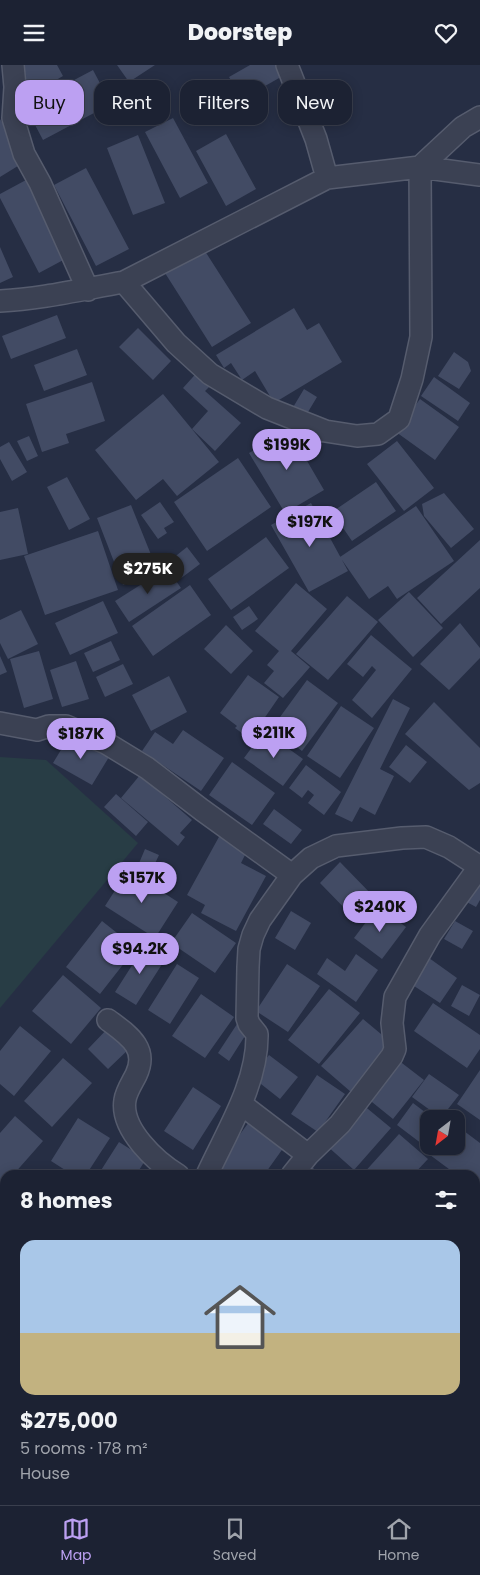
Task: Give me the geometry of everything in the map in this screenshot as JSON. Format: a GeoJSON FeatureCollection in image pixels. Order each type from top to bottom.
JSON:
{"type":"FeatureCollection","features":[{"type":"Feature","properties":{"kind":"street"},"geometry":{"type":"LineString","coordinates":[[13,65],[15,87],[12,118],[24,154],[40,183],[88,290]]}},
{"type":"Feature","properties":{"kind":"street"},"geometry":{"type":"LineString","coordinates":[[287,65],[316,139],[327,178]]}},
{"type":"Feature","properties":{"kind":"street"},"geometry":{"type":"LineString","coordinates":[[124,282],[176,343],[210,374],[268,408],[325,431],[357,435],[378,434],[399,419],[412,379],[421,337],[420,167],[463,127],[480,117]]}},
{"type":"Feature","properties":{"kind":"street"},"geometry":{"type":"LineString","coordinates":[[0,301],[88,290],[124,282],[327,178],[420,167],[480,175]]}},
{"type":"Feature","properties":{"kind":"street"},"geometry":{"type":"LineString","coordinates":[[0,723],[4,722],[21,728],[37,730],[48,726],[66,726],[106,743],[147,768],[292,875]]}},
{"type":"Feature","properties":{"kind":"street"},"geometry":{"type":"LineString","coordinates":[[209,1170],[249,1081],[256,1049],[257,1034],[247,1018],[249,949],[260,921],[292,875],[311,858],[336,846],[402,838],[426,837],[437,841],[480,867],[430,935],[395,997],[392,1023],[395,1049],[392,1056],[340,1124],[308,1155],[296,1170]]}},
{"type":"Feature","properties":{"kind":"street"},"geometry":{"type":"LineString","coordinates":[[108,1020],[124,1032],[139,1051],[140,1067],[124,1099],[126,1117],[133,1131],[150,1153],[172,1170]]}},
{"type":"Feature","properties":{"kind":"street"},"geometry":{"type":"LineString","coordinates":[[240,1104],[308,1155]]}},
{"type":"Feature","properties":{"kind":"shaded area"},"geometry":{"type":"Polygon","coordinates":[[[0,757],[46,760],[138,843],[0,1008],[0,757]]]}},
{"type":"Feature","properties":{"kind":"building"},"geometry":{"type":"Polygon","coordinates":[[[24,65],[57,65],[63,76],[56,80],[21,80],[21,69],[24,65]]]}},
{"type":"Feature","properties":{"kind":"building"},"geometry":{"type":"Polygon","coordinates":[[[117,65],[155,65],[132,80],[128,80],[117,65]]]}},
{"type":"Feature","properties":{"kind":"building"},"geometry":{"type":"Polygon","coordinates":[[[250,65],[283,65],[288,73],[268,84],[268,80],[231,80],[229,77],[250,65]]]}},
{"type":"Feature","properties":{"kind":"building"},"geometry":{"type":"Polygon","coordinates":[[[93,70],[98,80],[94,80],[94,113],[84,118],[84,80],[74,80],[93,70]]]}},
{"type":"Feature","properties":{"kind":"building"},"geometry":{"type":"Polygon","coordinates":[[[173,118],[208,183],[180,198],[145,132],[159,125],[170,125],[170,120],[173,118]]]}},
{"type":"Feature","properties":{"kind":"building"},"geometry":{"type":"Polygon","coordinates":[[[0,119],[26,161],[0,177],[0,119]]]}},
{"type":"Feature","properties":{"kind":"building"},"geometry":{"type":"Polygon","coordinates":[[[35,125],[71,125],[43,140],[35,125]]]}},
{"type":"Feature","properties":{"kind":"building"},"geometry":{"type":"Polygon","coordinates":[[[226,134],[256,189],[226,206],[196,151],[226,134]]]}},
{"type":"Feature","properties":{"kind":"building"},"geometry":{"type":"Polygon","coordinates":[[[138,135],[165,203],[133,215],[107,148],[138,135]]]}},
{"type":"Feature","properties":{"kind":"building"},"geometry":{"type":"Polygon","coordinates":[[[86,168],[129,249],[96,266],[54,185],[86,168]]]}},
{"type":"Feature","properties":{"kind":"building"},"geometry":{"type":"Polygon","coordinates":[[[26,180],[67,258],[39,273],[0,198],[0,194],[26,180]]]}},
{"type":"Feature","properties":{"kind":"building"},"geometry":{"type":"Polygon","coordinates":[[[0,247],[13,277],[0,283],[0,247]]]}},
{"type":"Feature","properties":{"kind":"building"},"geometry":{"type":"Polygon","coordinates":[[[203,248],[251,323],[212,347],[165,273],[203,248]]]}},
{"type":"Feature","properties":{"kind":"building"},"geometry":{"type":"Polygon","coordinates":[[[294,308],[307,330],[319,323],[342,362],[274,403],[255,371],[242,380],[231,363],[224,368],[216,355],[294,308]]]}},
{"type":"Feature","properties":{"kind":"building"},"geometry":{"type":"Polygon","coordinates":[[[57,315],[66,338],[11,359],[2,336],[57,315]]]}},
{"type":"Feature","properties":{"kind":"building"},"geometry":{"type":"Polygon","coordinates":[[[138,328],[171,361],[153,380],[119,347],[138,328]]]}},
{"type":"Feature","properties":{"kind":"building"},"geometry":{"type":"Polygon","coordinates":[[[77,349],[87,375],[44,391],[34,365],[77,349]]]}},
{"type":"Feature","properties":{"kind":"building"},"geometry":{"type":"Polygon","coordinates":[[[454,352],[468,362],[471,371],[459,389],[438,376],[454,352]]]}},
{"type":"Feature","properties":{"kind":"building"},"geometry":{"type":"Polygon","coordinates":[[[201,368],[215,381],[205,391],[241,423],[215,451],[192,429],[208,411],[183,388],[201,368]]]}},
{"type":"Feature","properties":{"kind":"building"},"geometry":{"type":"Polygon","coordinates":[[[434,377],[470,403],[458,421],[421,396],[434,377]]]}},
{"type":"Feature","properties":{"kind":"building"},"geometry":{"type":"Polygon","coordinates":[[[92,382],[105,421],[66,434],[69,443],[42,452],[26,404],[92,382]]]}},
{"type":"Feature","properties":{"kind":"building"},"geometry":{"type":"Polygon","coordinates":[[[304,389],[317,397],[305,417],[292,409],[304,389]]]}},
{"type":"Feature","properties":{"kind":"building"},"geometry":{"type":"Polygon","coordinates":[[[163,394],[219,462],[177,496],[163,479],[136,500],[95,450],[163,394]]]}},
{"type":"Feature","properties":{"kind":"building"},"geometry":{"type":"Polygon","coordinates":[[[420,399],[459,427],[435,460],[396,432],[420,399]]]}},
{"type":"Feature","properties":{"kind":"building"},"geometry":{"type":"Polygon","coordinates":[[[289,430],[324,490],[285,513],[249,453],[289,430]]]}},
{"type":"Feature","properties":{"kind":"building"},"geometry":{"type":"Polygon","coordinates":[[[29,436],[38,456],[27,461],[17,441],[29,436]]]}},
{"type":"Feature","properties":{"kind":"building"},"geometry":{"type":"Polygon","coordinates":[[[397,441],[434,488],[404,511],[367,464],[397,441]]]}},
{"type":"Feature","properties":{"kind":"building"},"geometry":{"type":"Polygon","coordinates":[[[9,442],[27,472],[12,481],[0,459],[0,447],[9,442]]]}},
{"type":"Feature","properties":{"kind":"building"},"geometry":{"type":"Polygon","coordinates":[[[238,458],[271,507],[207,551],[174,502],[238,458]]]}},
{"type":"Feature","properties":{"kind":"building"},"geometry":{"type":"Polygon","coordinates":[[[67,477],[90,519],[69,530],[47,487],[67,477]]]}},
{"type":"Feature","properties":{"kind":"building"},"geometry":{"type":"Polygon","coordinates":[[[376,482],[396,511],[352,541],[332,512],[376,482]]]}},
{"type":"Feature","properties":{"kind":"building"},"geometry":{"type":"Polygon","coordinates":[[[444,493],[474,529],[451,548],[424,516],[422,504],[444,493]]]}},
{"type":"Feature","properties":{"kind":"building"},"geometry":{"type":"Polygon","coordinates":[[[160,502],[174,522],[164,528],[167,533],[158,539],[141,515],[160,502]]]}},
{"type":"Feature","properties":{"kind":"building"},"geometry":{"type":"Polygon","coordinates":[[[311,503],[348,571],[309,592],[271,525],[311,503]]]}},
{"type":"Feature","properties":{"kind":"building"},"geometry":{"type":"Polygon","coordinates":[[[131,505],[158,572],[123,585],[97,518],[131,505]]]}},
{"type":"Feature","properties":{"kind":"building"},"geometry":{"type":"Polygon","coordinates":[[[416,506],[454,561],[397,599],[388,586],[369,599],[340,557],[416,506]]]}},
{"type":"Feature","properties":{"kind":"building"},"geometry":{"type":"Polygon","coordinates":[[[18,508],[28,554],[0,560],[0,512],[18,508]]]}},
{"type":"Feature","properties":{"kind":"building"},"geometry":{"type":"Polygon","coordinates":[[[98,531],[118,590],[45,615],[24,556],[98,531]]]}},
{"type":"Feature","properties":{"kind":"building"},"geometry":{"type":"Polygon","coordinates":[[[266,537],[289,568],[231,610],[208,579],[266,537]]]}},
{"type":"Feature","properties":{"kind":"building"},"geometry":{"type":"Polygon","coordinates":[[[480,540],[480,588],[441,624],[417,598],[480,540]]]}},
{"type":"Feature","properties":{"kind":"building"},"geometry":{"type":"Polygon","coordinates":[[[187,547],[200,564],[180,579],[167,563],[187,547]]]}},
{"type":"Feature","properties":{"kind":"building"},"geometry":{"type":"Polygon","coordinates":[[[167,568],[181,588],[129,622],[115,601],[167,568]]]}},
{"type":"Feature","properties":{"kind":"building"},"geometry":{"type":"Polygon","coordinates":[[[296,583],[327,609],[291,651],[310,667],[283,698],[264,683],[274,671],[267,665],[279,651],[255,631],[296,583]]]}},
{"type":"Feature","properties":{"kind":"building"},"geometry":{"type":"Polygon","coordinates":[[[190,585],[211,615],[153,656],[132,626],[190,585]]]}},
{"type":"Feature","properties":{"kind":"building"},"geometry":{"type":"Polygon","coordinates":[[[409,592],[443,628],[413,657],[378,620],[409,592]]]}},
{"type":"Feature","properties":{"kind":"building"},"geometry":{"type":"Polygon","coordinates":[[[347,596],[378,622],[328,680],[296,654],[347,596]]]}},
{"type":"Feature","properties":{"kind":"building"},"geometry":{"type":"Polygon","coordinates":[[[103,601],[118,633],[70,655],[55,623],[103,601]]]}},
{"type":"Feature","properties":{"kind":"building"},"geometry":{"type":"Polygon","coordinates":[[[249,606],[258,619],[242,630],[233,617],[249,606]]]}},
{"type":"Feature","properties":{"kind":"building"},"geometry":{"type":"Polygon","coordinates":[[[21,610],[38,644],[8,659],[0,643],[0,620],[21,610]]]}},
{"type":"Feature","properties":{"kind":"building"},"geometry":{"type":"Polygon","coordinates":[[[460,623],[480,648],[480,658],[449,690],[420,664],[460,623]]]}},
{"type":"Feature","properties":{"kind":"building"},"geometry":{"type":"Polygon","coordinates":[[[226,625],[253,651],[231,674],[204,649],[226,625]]]}},
{"type":"Feature","properties":{"kind":"building"},"geometry":{"type":"Polygon","coordinates":[[[371,635],[412,669],[372,718],[352,700],[376,670],[372,666],[363,677],[347,664],[371,635]]]}},
{"type":"Feature","properties":{"kind":"building"},"geometry":{"type":"Polygon","coordinates":[[[111,641],[120,660],[93,672],[84,653],[111,641]]]}},
{"type":"Feature","properties":{"kind":"building"},"geometry":{"type":"Polygon","coordinates":[[[39,651],[53,699],[24,708],[10,659],[39,651]]]}},
{"type":"Feature","properties":{"kind":"building"},"geometry":{"type":"Polygon","coordinates":[[[0,656],[7,672],[0,675],[0,656]]]}},
{"type":"Feature","properties":{"kind":"building"},"geometry":{"type":"Polygon","coordinates":[[[76,661],[89,699],[62,707],[50,670],[76,661]]]}},
{"type":"Feature","properties":{"kind":"building"},"geometry":{"type":"Polygon","coordinates":[[[123,664],[133,684],[105,697],[96,677],[123,664]]]}},
{"type":"Feature","properties":{"kind":"building"},"geometry":{"type":"Polygon","coordinates":[[[248,675],[279,697],[250,739],[235,728],[237,726],[220,713],[248,675]]]}},
{"type":"Feature","properties":{"kind":"building"},"geometry":{"type":"Polygon","coordinates":[[[169,676],[187,712],[151,731],[132,695],[169,676]]]}},
{"type":"Feature","properties":{"kind":"building"},"geometry":{"type":"Polygon","coordinates":[[[307,680],[338,703],[302,751],[272,728],[307,680]]]}},
{"type":"Feature","properties":{"kind":"building"},"geometry":{"type":"Polygon","coordinates":[[[393,699],[410,708],[380,769],[394,776],[375,815],[360,807],[352,822],[335,814],[393,699]]]}},
{"type":"Feature","properties":{"kind":"building"},"geometry":{"type":"Polygon","coordinates":[[[434,702],[480,748],[480,783],[469,790],[405,734],[434,702]]]}},
{"type":"Feature","properties":{"kind":"building"},"geometry":{"type":"Polygon","coordinates":[[[341,706],[374,728],[340,778],[307,756],[341,706]]]}},
{"type":"Feature","properties":{"kind":"building"},"geometry":{"type":"Polygon","coordinates":[[[183,730],[224,758],[201,791],[142,751],[155,732],[173,744],[183,730]]]}},
{"type":"Feature","properties":{"kind":"building"},"geometry":{"type":"Polygon","coordinates":[[[264,731],[303,759],[283,786],[244,758],[264,731]]]}},
{"type":"Feature","properties":{"kind":"building"},"geometry":{"type":"Polygon","coordinates":[[[70,735],[109,757],[92,785],[53,763],[70,735]]]}},
{"type":"Feature","properties":{"kind":"building"},"geometry":{"type":"Polygon","coordinates":[[[406,745],[427,762],[410,783],[389,767],[406,745]]]}},
{"type":"Feature","properties":{"kind":"building"},"geometry":{"type":"Polygon","coordinates":[[[232,762],[275,793],[252,825],[209,795],[232,762]]]}},
{"type":"Feature","properties":{"kind":"building"},"geometry":{"type":"Polygon","coordinates":[[[306,765],[341,792],[324,815],[308,803],[314,795],[308,790],[302,798],[289,788],[306,765]]]}},
{"type":"Feature","properties":{"kind":"building"},"geometry":{"type":"Polygon","coordinates":[[[140,775],[192,820],[180,833],[185,837],[178,846],[121,798],[140,775]]]}},
{"type":"Feature","properties":{"kind":"building"},"geometry":{"type":"Polygon","coordinates":[[[116,794],[148,822],[136,836],[104,807],[116,794]]]}},
{"type":"Feature","properties":{"kind":"building"},"geometry":{"type":"Polygon","coordinates":[[[274,809],[302,830],[291,844],[263,824],[274,809]]]}},
{"type":"Feature","properties":{"kind":"building"},"geometry":{"type":"Polygon","coordinates":[[[220,835],[247,851],[241,863],[266,876],[236,931],[201,913],[205,905],[187,895],[220,835]]]}},
{"type":"Feature","properties":{"kind":"building"},"geometry":{"type":"Polygon","coordinates":[[[145,849],[159,855],[150,874],[137,868],[145,849]]]}},
{"type":"Feature","properties":{"kind":"building"},"geometry":{"type":"Polygon","coordinates":[[[340,862],[375,898],[354,918],[320,883],[340,862]]]}},
{"type":"Feature","properties":{"kind":"building"},"geometry":{"type":"Polygon","coordinates":[[[128,870],[178,902],[155,938],[105,906],[128,870]]]}},
{"type":"Feature","properties":{"kind":"building"},"geometry":{"type":"Polygon","coordinates":[[[480,884],[480,900],[476,907],[463,900],[480,884]]]}},
{"type":"Feature","properties":{"kind":"building"},"geometry":{"type":"Polygon","coordinates":[[[378,906],[406,927],[382,959],[354,938],[378,906]]]}},
{"type":"Feature","properties":{"kind":"building"},"geometry":{"type":"Polygon","coordinates":[[[291,911],[311,923],[295,950],[275,938],[291,911]]]}},
{"type":"Feature","properties":{"kind":"building"},"geometry":{"type":"Polygon","coordinates":[[[192,913],[236,943],[215,973],[171,943],[192,913]]]}},
{"type":"Feature","properties":{"kind":"building"},"geometry":{"type":"Polygon","coordinates":[[[102,921],[136,948],[100,994],[66,967],[102,921]]]}},
{"type":"Feature","properties":{"kind":"building"},"geometry":{"type":"Polygon","coordinates":[[[455,921],[473,931],[462,949],[444,939],[455,921]]]}},
{"type":"Feature","properties":{"kind":"building"},"geometry":{"type":"Polygon","coordinates":[[[145,945],[166,958],[136,1005],[115,992],[145,945]]]}},
{"type":"Feature","properties":{"kind":"building"},"geometry":{"type":"Polygon","coordinates":[[[356,954],[378,970],[356,1002],[317,974],[327,958],[345,971],[356,954]]]}},
{"type":"Feature","properties":{"kind":"building"},"geometry":{"type":"Polygon","coordinates":[[[429,958],[457,978],[440,1003],[411,984],[429,958]]]}},
{"type":"Feature","properties":{"kind":"building"},"geometry":{"type":"Polygon","coordinates":[[[177,964],[199,978],[170,1024],[148,1010],[177,964]]]}},
{"type":"Feature","properties":{"kind":"building"},"geometry":{"type":"Polygon","coordinates":[[[287,964],[320,986],[288,1032],[256,1011],[287,964]]]}},
{"type":"Feature","properties":{"kind":"building"},"geometry":{"type":"Polygon","coordinates":[[[63,975],[101,1008],[71,1044],[32,1011],[63,975]]]}},
{"type":"Feature","properties":{"kind":"building"},"geometry":{"type":"Polygon","coordinates":[[[462,985],[480,995],[469,1016],[451,1006],[462,985]]]}},
{"type":"Feature","properties":{"kind":"building"},"geometry":{"type":"Polygon","coordinates":[[[329,989],[360,1013],[319,1064],[288,1040],[329,989]]]}},
{"type":"Feature","properties":{"kind":"building"},"geometry":{"type":"Polygon","coordinates":[[[201,994],[234,1017],[205,1058],[172,1036],[201,994]]]}},
{"type":"Feature","properties":{"kind":"building"},"geometry":{"type":"Polygon","coordinates":[[[433,1003],[480,1035],[480,1049],[467,1068],[414,1031],[433,1003]]]}},
{"type":"Feature","properties":{"kind":"building"},"geometry":{"type":"Polygon","coordinates":[[[363,1019],[393,1044],[351,1092],[321,1066],[363,1019]]]}},
{"type":"Feature","properties":{"kind":"building"},"geometry":{"type":"Polygon","coordinates":[[[239,1021],[250,1028],[229,1061],[218,1053],[239,1021]]]}},
{"type":"Feature","properties":{"kind":"building"},"geometry":{"type":"Polygon","coordinates":[[[20,1026],[51,1051],[14,1096],[0,1084],[0,1051],[20,1026]]]}},
{"type":"Feature","properties":{"kind":"building"},"geometry":{"type":"Polygon","coordinates":[[[109,1027],[130,1048],[108,1069],[88,1049],[109,1027]]]}},
{"type":"Feature","properties":{"kind":"building"},"geometry":{"type":"Polygon","coordinates":[[[269,1055],[298,1077],[280,1099],[252,1077],[269,1055]]]}},
{"type":"Feature","properties":{"kind":"building"},"geometry":{"type":"Polygon","coordinates":[[[63,1058],[92,1083],[52,1127],[24,1101],[63,1058]]]}},
{"type":"Feature","properties":{"kind":"building"},"geometry":{"type":"Polygon","coordinates":[[[398,1060],[424,1080],[393,1119],[367,1098],[398,1060]]]}},
{"type":"Feature","properties":{"kind":"building"},"geometry":{"type":"Polygon","coordinates":[[[480,1070],[480,1120],[457,1104],[480,1070]]]}},
{"type":"Feature","properties":{"kind":"building"},"geometry":{"type":"Polygon","coordinates":[[[429,1074],[459,1095],[447,1110],[430,1110],[412,1097],[429,1074]]]}},
{"type":"Feature","properties":{"kind":"building"},"geometry":{"type":"Polygon","coordinates":[[[317,1075],[345,1094],[318,1132],[291,1114],[317,1075]]]}},
{"type":"Feature","properties":{"kind":"building"},"geometry":{"type":"Polygon","coordinates":[[[193,1087],[221,1106],[193,1150],[164,1131],[193,1087]]]}},
{"type":"Feature","properties":{"kind":"building"},"geometry":{"type":"Polygon","coordinates":[[[413,1103],[422,1110],[420,1110],[420,1142],[397,1125],[413,1103]]]}},
{"type":"Feature","properties":{"kind":"building"},"geometry":{"type":"Polygon","coordinates":[[[362,1104],[391,1128],[354,1170],[326,1145],[362,1104]]]}},
{"type":"Feature","properties":{"kind":"building"},"geometry":{"type":"Polygon","coordinates":[[[15,1116],[43,1141],[17,1170],[0,1170],[0,1133],[15,1116]]]}},
{"type":"Feature","properties":{"kind":"building"},"geometry":{"type":"Polygon","coordinates":[[[78,1118],[110,1138],[89,1170],[65,1170],[51,1161],[78,1118]]]}},
{"type":"Feature","properties":{"kind":"building"},"geometry":{"type":"Polygon","coordinates":[[[249,1122],[284,1147],[268,1170],[220,1170],[216,1167],[249,1122]]]}},
{"type":"Feature","properties":{"kind":"building"},"geometry":{"type":"Polygon","coordinates":[[[465,1132],[480,1143],[480,1170],[450,1170],[430,1155],[465,1155],[465,1132]]]}},
{"type":"Feature","properties":{"kind":"building"},"geometry":{"type":"Polygon","coordinates":[[[399,1134],[420,1152],[420,1155],[423,1155],[428,1159],[418,1170],[367,1170],[399,1134]]]}},
{"type":"Feature","properties":{"kind":"building"},"geometry":{"type":"Polygon","coordinates":[[[119,1142],[146,1159],[139,1170],[101,1170],[119,1142]]]}},
{"type":"Feature","properties":{"kind":"building"},"geometry":{"type":"Polygon","coordinates":[[[310,1166],[316,1170],[307,1170],[310,1166]]]}}]}
